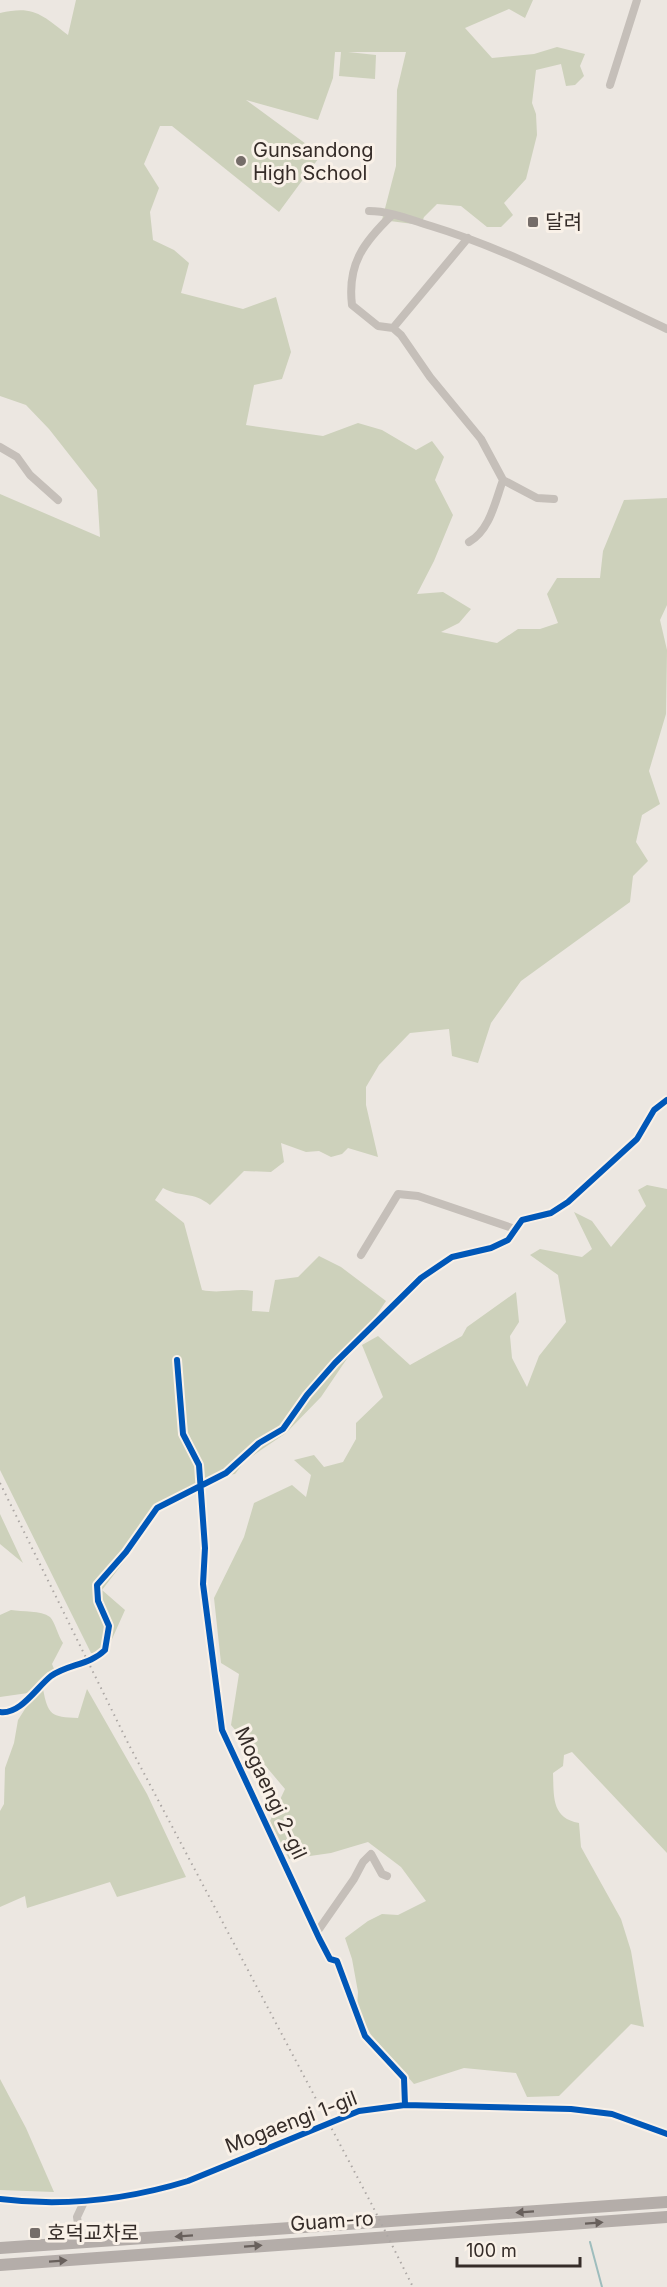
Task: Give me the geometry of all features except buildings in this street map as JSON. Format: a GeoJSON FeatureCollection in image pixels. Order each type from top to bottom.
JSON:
{"type":"FeatureCollection","features":[{"type":"Feature","properties":{"kind":"main road","name":"Guam-ro"},"geometry":{"type":"LineString","coordinates":[[0,2248],[667,2202]]}},
{"type":"Feature","properties":{"kind":"main road","name":"Guam-ro"},"geometry":{"type":"LineString","coordinates":[[0,2265],[667,2217]]}},
{"type":"Feature","properties":{"kind":"street"},"geometry":{"type":"LineString","coordinates":[[610,85],[637,0]]}},
{"type":"Feature","properties":{"kind":"street"},"geometry":{"type":"LineString","coordinates":[[369,211],[392,215],[500,250],[667,329]]}},
{"type":"Feature","properties":{"kind":"street"},"geometry":{"type":"LineString","coordinates":[[392,215],[373,233],[358,255],[351,274],[351,305],[378,326],[393,328],[481,439],[503,480],[537,498],[554,499]]}},
{"type":"Feature","properties":{"kind":"street"},"geometry":{"type":"LineString","coordinates":[[393,328],[468,238]]}},
{"type":"Feature","properties":{"kind":"street"},"geometry":{"type":"LineString","coordinates":[[0,447],[17,457],[30,476],[58,500]]}},
{"type":"Feature","properties":{"kind":"street"},"geometry":{"type":"LineString","coordinates":[[469,542],[480,536],[485,527],[503,480]]}},
{"type":"Feature","properties":{"kind":"street"},"geometry":{"type":"LineString","coordinates":[[0,1712],[9,1713],[20,1707],[36,1688],[57,1672],[82,1665],[105,1650],[109,1626],[98,1600],[97,1585],[126,1552],[157,1508],[226,1473],[259,1443],[283,1429],[306,1395],[335,1363],[418,1281],[452,1257],[491,1248],[508,1240],[522,1220],[551,1213],[568,1202],[637,1139],[654,1110],[667,1100]]}},
{"type":"Feature","properties":{"kind":"street"},"geometry":{"type":"LineString","coordinates":[[361,1255],[398,1194],[427,1199],[515,1229]]}},
{"type":"Feature","properties":{"kind":"street","name":"Mogaengi 2-gil"},"geometry":{"type":"LineString","coordinates":[[177,1360],[183,1434],[199,1465],[202,1486],[200,1507],[205,1548],[203,1584],[222,1730],[330,1959],[337,1961],[365,2036],[404,2078],[405,2105]]}},
{"type":"Feature","properties":{"kind":"street"},"geometry":{"type":"LineString","coordinates":[[317,1932],[363,1862],[371,1854],[382,1874],[387,1876]]}},
{"type":"Feature","properties":{"kind":"street","name":"Mogaengi 1-gil"},"geometry":{"type":"LineString","coordinates":[[0,2199],[40,2204],[136,2196],[188,2181],[359,2111],[405,2105],[532,2107],[601,2113],[667,2134]]}},
{"type":"Feature","properties":{"kind":"street"},"geometry":{"type":"LineString","coordinates":[[81,2243],[77,2217],[84,2202]]}},
{"type":"Feature","properties":{"kind":"green space"},"geometry":{"type":"Polygon","coordinates":[[[76,0],[533,0],[525,18],[509,9],[465,28],[492,58],[534,54],[557,47],[585,54],[580,66],[584,76],[575,85],[566,86],[561,64],[536,70],[532,103],[536,114],[537,135],[526,179],[504,203],[513,215],[501,227],[487,227],[461,206],[437,204],[424,217],[421,225],[382,220],[396,166],[397,90],[406,52],[348,52],[376,55],[375,79],[339,76],[341,52],[335,52],[333,78],[318,120],[246,100],[321,155],[279,212],[172,126],[160,126],[144,164],[159,188],[150,212],[153,240],[174,250],[189,263],[181,293],[243,309],[276,297],[291,352],[282,379],[254,385],[246,425],[323,436],[358,423],[382,430],[416,450],[432,441],[444,457],[435,480],[453,515],[417,594],[443,592],[471,609],[459,623],[441,632],[497,643],[518,629],[540,629],[558,623],[547,594],[557,578],[600,578],[603,551],[624,500],[667,498],[667,605],[660,620],[667,650],[666,714],[649,771],[660,804],[642,815],[636,842],[648,861],[633,876],[630,902],[521,981],[491,1023],[478,1063],[452,1056],[449,1029],[410,1033],[379,1065],[366,1087],[366,1105],[378,1157],[348,1148],[342,1154],[331,1157],[319,1151],[306,1152],[281,1143],[284,1162],[271,1172],[244,1171],[210,1205],[198,1198],[163,1188],[155,1200],[184,1223],[202,1290],[253,1291],[252,1311],[269,1312],[275,1280],[298,1277],[319,1256],[341,1267],[386,1301],[321,1397],[286,1433],[245,1461],[235,1474],[207,1478],[142,1522],[136,1546],[102,1590],[125,1610],[104,1657],[91,1653],[0,1470],[0,494],[100,537],[97,490],[49,429],[26,405],[0,396],[0,13],[30,11],[44,17],[68,35],[76,0]]]}},
{"type":"Feature","properties":{"kind":"green space"},"geometry":{"type":"Polygon","coordinates":[[[647,1185],[667,1189],[667,1853],[572,1752],[564,1755],[563,1766],[553,1773],[556,1805],[563,1816],[579,1823],[581,1847],[621,1919],[631,1951],[644,2027],[631,2024],[559,2096],[527,2097],[516,2073],[464,2068],[414,2084],[371,2035],[357,2008],[358,1992],[352,1959],[345,1938],[382,1914],[398,1915],[426,1901],[401,1867],[368,1842],[331,1853],[289,1859],[270,1821],[285,1789],[231,1725],[239,1674],[221,1663],[214,1598],[244,1537],[254,1503],[292,1485],[306,1497],[311,1475],[294,1460],[314,1455],[324,1467],[343,1462],[356,1439],[356,1423],[383,1397],[362,1345],[378,1336],[410,1365],[462,1336],[467,1327],[516,1292],[519,1322],[510,1336],[512,1358],[527,1387],[539,1356],[566,1322],[558,1275],[530,1255],[540,1249],[582,1257],[592,1249],[574,1212],[592,1221],[611,1247],[646,1206],[638,1190],[647,1185]]]}},
{"type":"Feature","properties":{"kind":"green space"},"geometry":{"type":"Polygon","coordinates":[[[0,1514],[23,1563],[0,1544],[0,1514]]]}},
{"type":"Feature","properties":{"kind":"green space"},"geometry":{"type":"Polygon","coordinates":[[[11,1610],[37,1612],[50,1617],[63,1643],[52,1664],[54,1669],[28,1693],[0,1697],[0,1615],[11,1610]]]}},
{"type":"Feature","properties":{"kind":"green space"},"geometry":{"type":"Polygon","coordinates":[[[43,1689],[52,1713],[62,1717],[78,1718],[87,1689],[147,1794],[186,1877],[117,1897],[110,1882],[27,1908],[25,1896],[0,1907],[0,1811],[4,1804],[5,1768],[14,1743],[18,1720],[30,1701],[43,1689]]]}},
{"type":"Feature","properties":{"kind":"green space"},"geometry":{"type":"Polygon","coordinates":[[[0,2079],[26,2128],[54,2192],[0,2190],[0,2079]]]}},
{"type":"Feature","properties":{"kind":"waterway"},"geometry":{"type":"LineString","coordinates":[[590,2242],[602,2287]]}},
{"type":"Feature","properties":{"kind":"railway"},"geometry":{"type":"LineString","coordinates":[[0,1483],[129,1745],[413,2287]]}},
{"type":"Feature","properties":{"kind":"cycle path"},"geometry":{"type":"LineString","coordinates":[[0,1712],[7,1712],[21,1705],[51,1676],[93,1659],[105,1650],[109,1626],[98,1601],[97,1585],[126,1552],[157,1508],[226,1473],[259,1443],[283,1429],[307,1395],[335,1363],[421,1278],[452,1257],[491,1248],[508,1240],[522,1220],[551,1213],[568,1202],[637,1139],[654,1110],[667,1100]]}},
{"type":"Feature","properties":{"kind":"cycle path"},"geometry":{"type":"LineString","coordinates":[[177,1360],[183,1434],[199,1465],[205,1548],[203,1584],[222,1730],[319,1938],[330,1959],[337,1961],[365,2036],[404,2078],[405,2105]]}},
{"type":"Feature","properties":{"kind":"cycle path"},"geometry":{"type":"LineString","coordinates":[[0,2199],[71,2202],[118,2197],[165,2188],[188,2181],[359,2111],[405,2105],[571,2109],[612,2114],[667,2134]]}},
{"type":"Feature","properties":{"kind":"place","name":"Gunsandong High School"},"geometry":{"type":"Point","coordinates":[241,161]}},
{"type":"Feature","properties":{"kind":"place","name":"달려"},"geometry":{"type":"Point","coordinates":[533,222]}},
{"type":"Feature","properties":{"kind":"place","name":"호덕교차로"},"geometry":{"type":"Point","coordinates":[35,2233]}}]}
